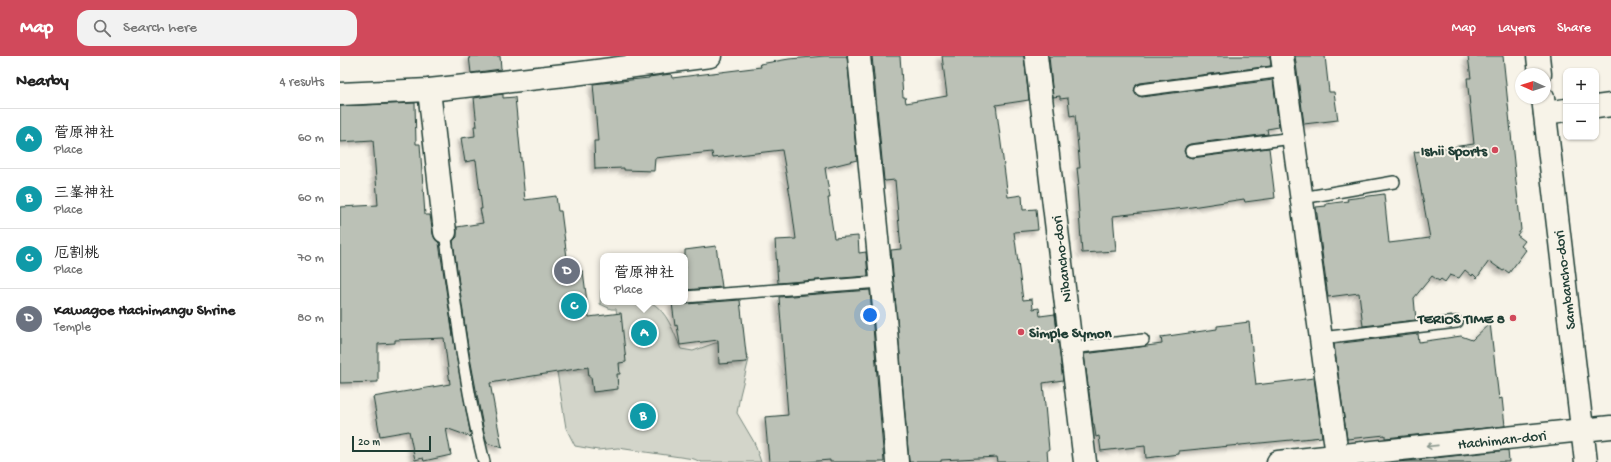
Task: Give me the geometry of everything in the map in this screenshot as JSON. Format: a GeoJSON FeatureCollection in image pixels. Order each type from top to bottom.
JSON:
{"type":"FeatureCollection","features":[{"type":"Feature","properties":{"kind":"street"},"geometry":{"type":"LineString","coordinates":[[340,94],[429,90],[573,65],[710,56]]}},
{"type":"Feature","properties":{"kind":"street"},"geometry":{"type":"LineString","coordinates":[[859,56],[897,462]]}},
{"type":"Feature","properties":{"kind":"street","name":"Nibancho-dori"},"geometry":{"type":"LineString","coordinates":[[1036,56],[1085,462]]}},
{"type":"Feature","properties":{"kind":"street"},"geometry":{"type":"LineString","coordinates":[[1538,56],[1539,68]]}},
{"type":"Feature","properties":{"kind":"street"},"geometry":{"type":"LineString","coordinates":[[1283,63],[1337,459]]}},
{"type":"Feature","properties":{"kind":"street"},"geometry":{"type":"LineString","coordinates":[[429,90],[445,232]]}},
{"type":"Feature","properties":{"kind":"street"},"geometry":{"type":"LineString","coordinates":[[1544,105],[1563,109]]}},
{"type":"Feature","properties":{"kind":"street","name":"Sambancho-dori"},"geometry":{"type":"LineString","coordinates":[[1544,105],[1586,462]]}},
{"type":"Feature","properties":{"kind":"street"},"geometry":{"type":"LineString","coordinates":[[1599,107],[1611,105]]}},
{"type":"Feature","properties":{"kind":"street","name":"Hachiman-dori"},"geometry":{"type":"LineString","coordinates":[[1278,462],[1337,459],[1611,427]]}},
{"type":"Feature","properties":{"kind":"lane"},"geometry":{"type":"LineString","coordinates":[[1141,90],[1283,63]]}},
{"type":"Feature","properties":{"kind":"lane"},"geometry":{"type":"LineString","coordinates":[[1191,151],[1293,138]]}},
{"type":"Feature","properties":{"kind":"lane"},"geometry":{"type":"LineString","coordinates":[[1302,198],[1394,182]]}},
{"type":"Feature","properties":{"kind":"lane"},"geometry":{"type":"LineString","coordinates":[[445,232],[462,350],[477,434],[484,462]]}},
{"type":"Feature","properties":{"kind":"lane"},"geometry":{"type":"LineString","coordinates":[[688,297],[880,282]]}},
{"type":"Feature","properties":{"kind":"lane"},"geometry":{"type":"LineString","coordinates":[[1321,338],[1457,322]]}},
{"type":"Feature","properties":{"kind":"lane"},"geometry":{"type":"LineString","coordinates":[[1071,348],[1143,340]]}},
{"type":"Feature","properties":{"kind":"shaded area"},"geometry":{"type":"Polygon","coordinates":[[[602,305],[654,305],[661,310],[669,322],[681,349],[693,351],[715,343],[740,343],[749,359],[737,413],[754,442],[761,462],[701,462],[694,459],[618,448],[598,450],[575,446],[566,428],[557,372],[585,348],[620,331],[616,309],[611,309],[602,305]]]}},
{"type":"Feature","properties":{"kind":"building"},"geometry":{"type":"Polygon","coordinates":[[[469,56],[500,56],[501,69],[471,73],[469,56]]]}},
{"type":"Feature","properties":{"kind":"building"},"geometry":{"type":"Polygon","coordinates":[[[847,56],[857,160],[825,168],[834,238],[858,236],[859,253],[866,252],[868,276],[778,283],[775,240],[796,239],[782,150],[713,158],[712,152],[655,158],[654,171],[624,170],[624,168],[595,169],[594,141],[598,141],[593,84],[671,74],[672,78],[761,67],[760,64],[789,59],[847,56]]]}},
{"type":"Feature","properties":{"kind":"building"},"geometry":{"type":"Polygon","coordinates":[[[872,56],[900,56],[903,97],[905,97],[906,103],[947,96],[942,56],[1024,56],[1029,100],[996,105],[1008,197],[1022,195],[1023,210],[1036,209],[1038,230],[1014,232],[1023,300],[1032,299],[1033,309],[1039,308],[1040,316],[1055,314],[1063,380],[1043,383],[1049,450],[1047,450],[1048,462],[998,462],[997,457],[941,460],[941,462],[909,462],[891,250],[901,249],[895,180],[884,180],[872,56]]]}},
{"type":"Feature","properties":{"kind":"building"},"geometry":{"type":"Polygon","coordinates":[[[1049,56],[1270,56],[1271,66],[1140,83],[1136,85],[1134,91],[1136,95],[1142,97],[1273,80],[1279,127],[1267,129],[1268,134],[1190,144],[1186,146],[1184,151],[1186,156],[1192,158],[1269,148],[1275,198],[1245,202],[1244,199],[1185,208],[1113,216],[1116,251],[1082,253],[1077,186],[1079,185],[1077,168],[1080,168],[1075,115],[1070,116],[1068,98],[1060,99],[1060,96],[1053,97],[1049,56]]]}},
{"type":"Feature","properties":{"kind":"building"},"geometry":{"type":"Polygon","coordinates":[[[1295,56],[1325,56],[1329,92],[1334,92],[1338,120],[1304,124],[1295,56]]]}},
{"type":"Feature","properties":{"kind":"building"},"geometry":{"type":"Polygon","coordinates":[[[1468,56],[1503,56],[1521,230],[1517,235],[1525,241],[1521,246],[1526,250],[1509,273],[1505,270],[1503,271],[1489,261],[1477,278],[1465,270],[1459,278],[1450,275],[1445,282],[1441,279],[1439,281],[1432,276],[1414,298],[1416,320],[1363,326],[1359,293],[1328,297],[1316,207],[1348,201],[1347,199],[1384,194],[1389,243],[1430,238],[1414,152],[1474,144],[1467,78],[1471,78],[1468,56]]]}},
{"type":"Feature","properties":{"kind":"building"},"geometry":{"type":"Polygon","coordinates":[[[503,94],[503,98],[515,97],[525,200],[556,196],[558,211],[561,211],[569,273],[583,271],[589,317],[621,313],[626,362],[619,363],[620,374],[617,374],[618,389],[593,392],[588,367],[490,383],[502,448],[487,443],[484,432],[468,347],[453,241],[457,237],[457,227],[483,223],[480,209],[482,209],[476,160],[465,162],[461,138],[475,136],[474,126],[477,126],[474,98],[503,94]]]}},
{"type":"Feature","properties":{"kind":"building"},"geometry":{"type":"Polygon","coordinates":[[[415,103],[416,144],[420,144],[425,215],[430,215],[433,234],[439,243],[455,349],[471,437],[446,428],[451,455],[424,461],[423,458],[415,460],[409,431],[380,436],[373,397],[450,384],[444,338],[395,340],[395,343],[378,344],[378,382],[340,383],[340,207],[378,205],[373,140],[340,142],[340,106],[415,103]]]}},
{"type":"Feature","properties":{"kind":"building"},"geometry":{"type":"Polygon","coordinates":[[[716,246],[722,287],[688,290],[688,253],[685,253],[685,250],[716,246]]]}},
{"type":"Feature","properties":{"kind":"building"},"geometry":{"type":"Polygon","coordinates":[[[870,290],[884,462],[830,462],[830,460],[806,462],[769,462],[765,417],[788,415],[779,297],[870,290]]]}},
{"type":"Feature","properties":{"kind":"building"},"geometry":{"type":"Polygon","coordinates":[[[740,300],[747,362],[719,364],[718,340],[680,345],[677,325],[675,326],[672,305],[740,300]]]}},
{"type":"Feature","properties":{"kind":"building"},"geometry":{"type":"Polygon","coordinates":[[[1249,322],[1256,385],[1314,378],[1322,437],[1179,451],[1179,454],[1146,458],[1145,446],[1101,451],[1099,436],[1096,437],[1093,424],[1084,354],[1162,344],[1161,337],[1217,329],[1217,326],[1249,322]]]}},
{"type":"Feature","properties":{"kind":"building"},"geometry":{"type":"Polygon","coordinates":[[[1490,323],[1499,399],[1502,398],[1505,426],[1385,438],[1385,435],[1347,439],[1334,344],[1418,334],[1419,342],[1461,336],[1472,340],[1490,323]]]}},
{"type":"Feature","properties":{"kind":"building"},"geometry":{"type":"Polygon","coordinates":[[[1508,450],[1509,462],[1398,462],[1508,450]]]}},
{"type":"Feature","properties":{"kind":"place","name":"Ishii Sports"},"geometry":{"type":"Point","coordinates":[1495,150]}},
{"type":"Feature","properties":{"kind":"place","name":"Kawagoe Hachimangu Shrine"},"geometry":{"type":"Point","coordinates":[567,271]}},
{"type":"Feature","properties":{"kind":"place","name":"厄割桃"},"geometry":{"type":"Point","coordinates":[574,306]}},
{"type":"Feature","properties":{"kind":"place","name":"TERIOS TIME 8"},"geometry":{"type":"Point","coordinates":[1513,318]}},
{"type":"Feature","properties":{"kind":"place","name":"Simple Symon"},"geometry":{"type":"Point","coordinates":[1021,332]}},
{"type":"Feature","properties":{"kind":"place","name":"菅原神社"},"geometry":{"type":"Point","coordinates":[644,333]}},
{"type":"Feature","properties":{"kind":"place","name":"三峯神社"},"geometry":{"type":"Point","coordinates":[643,416]}}]}
